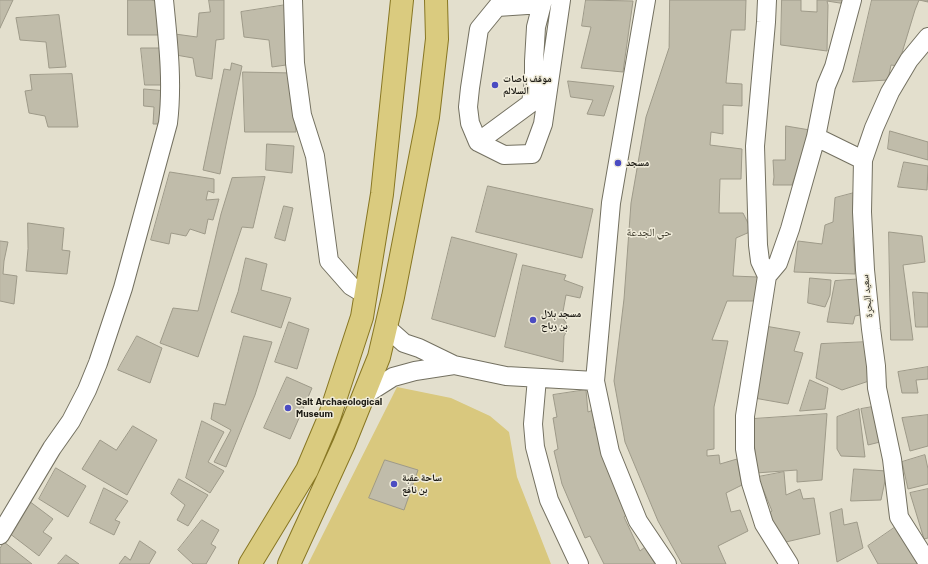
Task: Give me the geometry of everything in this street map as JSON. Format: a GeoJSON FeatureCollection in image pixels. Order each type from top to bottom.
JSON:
{"type":"FeatureCollection","features":[{"type":"Feature","properties":{"kind":"main road"},"geometry":{"type":"LineString","coordinates":[[250,564],[307,470],[329,418],[362,317],[382,194],[402,0]]}},
{"type":"Feature","properties":{"kind":"main road"},"geometry":{"type":"LineString","coordinates":[[289,564],[344,444],[379,357],[393,297],[428,117],[436,39],[436,0]]}},
{"type":"Feature","properties":{"kind":"street"},"geometry":{"type":"LineString","coordinates":[[0,535],[52,448],[71,421],[87,390],[124,288],[168,123],[170,105],[170,60],[164,0]]}},
{"type":"Feature","properties":{"kind":"street"},"geometry":{"type":"LineString","coordinates":[[293,0],[295,63],[302,115],[314,156],[330,261],[351,286],[366,295]]}},
{"type":"Feature","properties":{"kind":"street"},"geometry":{"type":"LineString","coordinates":[[478,142],[531,102],[534,81],[536,27],[542,2],[497,7],[479,29],[468,107],[470,123],[478,142],[504,155],[532,154],[543,124],[561,0]]}},
{"type":"Feature","properties":{"kind":"street"},"geometry":{"type":"LineString","coordinates":[[646,0],[612,203],[595,381],[610,452],[638,521],[667,564]]}},
{"type":"Feature","properties":{"kind":"street"},"geometry":{"type":"LineString","coordinates":[[767,0],[755,146],[758,246],[760,261],[767,276]]}},
{"type":"Feature","properties":{"kind":"street"},"geometry":{"type":"LineString","coordinates":[[789,564],[764,524],[751,483],[745,449],[745,416],[767,276],[778,263],[802,188],[816,137],[826,86],[834,67],[852,0]]}},
{"type":"Feature","properties":{"kind":"street","name":"سعيد البحرة"},"geometry":{"type":"LineString","coordinates":[[928,36],[910,60],[890,92],[874,128],[863,160],[862,212],[863,249],[876,366],[877,388],[892,459],[899,517],[928,563]]}},
{"type":"Feature","properties":{"kind":"street"},"geometry":{"type":"LineString","coordinates":[[816,137],[863,160]]}},
{"type":"Feature","properties":{"kind":"street"},"geometry":{"type":"LineString","coordinates":[[386,327],[404,343],[419,348],[454,365],[506,376],[595,381]]}},
{"type":"Feature","properties":{"kind":"street"},"geometry":{"type":"LineString","coordinates":[[363,396],[393,377],[415,371],[454,365]]}},
{"type":"Feature","properties":{"kind":"street"},"geometry":{"type":"LineString","coordinates":[[537,378],[533,424],[535,447],[549,500],[579,564]]}},
{"type":"Feature","properties":{"kind":"shaded area"},"geometry":{"type":"Polygon","coordinates":[[[397,387],[451,398],[490,416],[509,432],[517,477],[551,564],[308,564],[397,387]]]}},
{"type":"Feature","properties":{"kind":"building"},"geometry":{"type":"Polygon","coordinates":[[[0,0],[13,0],[0,28],[0,0]]]}},
{"type":"Feature","properties":{"kind":"building"},"geometry":{"type":"Polygon","coordinates":[[[128,0],[151,0],[160,2],[162,35],[128,35],[128,0]]]}},
{"type":"Feature","properties":{"kind":"building"},"geometry":{"type":"Polygon","coordinates":[[[209,0],[224,0],[224,39],[216,40],[212,79],[196,76],[193,58],[176,55],[175,34],[197,37],[199,13],[210,12],[209,0]]]}},
{"type":"Feature","properties":{"kind":"building"},"geometry":{"type":"Polygon","coordinates":[[[586,0],[633,1],[623,72],[581,68],[591,27],[582,26],[586,0]]]}},
{"type":"Feature","properties":{"kind":"building"},"geometry":{"type":"Polygon","coordinates":[[[670,0],[746,0],[745,30],[731,30],[726,83],[742,84],[742,106],[723,105],[723,134],[711,132],[710,145],[742,149],[741,179],[720,179],[719,213],[743,213],[752,231],[736,238],[733,276],[758,277],[757,301],[727,301],[712,340],[728,341],[714,407],[714,449],[707,450],[707,456],[719,455],[720,464],[737,459],[742,485],[726,493],[731,512],[740,510],[748,531],[718,546],[726,564],[682,564],[658,521],[625,442],[614,381],[624,299],[631,203],[646,117],[669,48],[670,0]]]}},
{"type":"Feature","properties":{"kind":"building"},"geometry":{"type":"Polygon","coordinates":[[[782,0],[801,0],[801,11],[817,12],[817,0],[847,0],[846,4],[827,1],[827,51],[781,45],[782,0]]]}},
{"type":"Feature","properties":{"kind":"building"},"geometry":{"type":"Polygon","coordinates":[[[872,0],[919,0],[898,66],[891,65],[888,80],[853,82],[872,0]]]}},
{"type":"Feature","properties":{"kind":"building"},"geometry":{"type":"Polygon","coordinates":[[[286,5],[286,65],[272,67],[269,40],[244,37],[241,12],[286,5]]]}},
{"type":"Feature","properties":{"kind":"building"},"geometry":{"type":"Polygon","coordinates":[[[59,15],[66,67],[49,68],[46,42],[20,40],[16,18],[59,15]]]}},
{"type":"Feature","properties":{"kind":"building"},"geometry":{"type":"Polygon","coordinates":[[[141,48],[163,48],[165,85],[145,85],[141,48]]]}},
{"type":"Feature","properties":{"kind":"building"},"geometry":{"type":"Polygon","coordinates":[[[232,63],[242,66],[220,174],[203,170],[224,69],[230,70],[232,63]]]}},
{"type":"Feature","properties":{"kind":"building"},"geometry":{"type":"Polygon","coordinates":[[[243,72],[293,73],[296,132],[245,132],[243,72]]]}},
{"type":"Feature","properties":{"kind":"building"},"geometry":{"type":"Polygon","coordinates":[[[72,74],[78,127],[48,127],[45,116],[29,113],[25,91],[32,90],[30,75],[72,74]]]}},
{"type":"Feature","properties":{"kind":"building"},"geometry":{"type":"Polygon","coordinates":[[[568,81],[614,86],[604,116],[587,114],[593,100],[571,97],[568,81]]]}},
{"type":"Feature","properties":{"kind":"building"},"geometry":{"type":"Polygon","coordinates":[[[144,89],[167,91],[165,124],[153,124],[154,107],[144,106],[144,89]]]}},
{"type":"Feature","properties":{"kind":"building"},"geometry":{"type":"Polygon","coordinates":[[[786,126],[810,130],[792,185],[773,185],[773,160],[785,160],[786,126]]]}},
{"type":"Feature","properties":{"kind":"building"},"geometry":{"type":"Polygon","coordinates":[[[890,131],[928,142],[928,160],[888,149],[890,131]]]}},
{"type":"Feature","properties":{"kind":"building"},"geometry":{"type":"Polygon","coordinates":[[[267,144],[294,146],[292,173],[266,170],[267,144]]]}},
{"type":"Feature","properties":{"kind":"building"},"geometry":{"type":"Polygon","coordinates":[[[904,162],[928,166],[927,190],[898,187],[904,162]]]}},
{"type":"Feature","properties":{"kind":"building"},"geometry":{"type":"Polygon","coordinates":[[[170,172],[214,179],[214,193],[208,191],[206,200],[219,199],[213,220],[208,219],[205,234],[190,229],[186,236],[171,233],[169,244],[151,240],[170,172]]]}},
{"type":"Feature","properties":{"kind":"building"},"geometry":{"type":"Polygon","coordinates":[[[265,177],[253,228],[242,227],[198,357],[160,343],[173,308],[198,311],[221,214],[232,178],[265,177]]]}},
{"type":"Feature","properties":{"kind":"building"},"geometry":{"type":"Polygon","coordinates":[[[488,186],[593,209],[582,258],[476,232],[488,186]]]}},
{"type":"Feature","properties":{"kind":"building"},"geometry":{"type":"Polygon","coordinates":[[[854,193],[856,226],[853,239],[855,274],[794,272],[798,241],[822,244],[825,225],[833,222],[835,198],[854,193]]]}},
{"type":"Feature","properties":{"kind":"building"},"geometry":{"type":"Polygon","coordinates":[[[284,206],[293,208],[285,241],[275,238],[284,206]]]}},
{"type":"Feature","properties":{"kind":"building"},"geometry":{"type":"Polygon","coordinates":[[[28,223],[64,228],[62,250],[70,251],[67,274],[26,271],[28,223]]]}},
{"type":"Feature","properties":{"kind":"building"},"geometry":{"type":"Polygon","coordinates":[[[889,232],[922,236],[925,262],[903,265],[913,340],[891,340],[889,232]]]}},
{"type":"Feature","properties":{"kind":"building"},"geometry":{"type":"Polygon","coordinates":[[[452,237],[517,254],[495,337],[432,319],[452,237]]]}},
{"type":"Feature","properties":{"kind":"building"},"geometry":{"type":"Polygon","coordinates":[[[0,241],[8,242],[3,274],[17,276],[14,304],[0,301],[0,241]]]}},
{"type":"Feature","properties":{"kind":"building"},"geometry":{"type":"Polygon","coordinates":[[[246,258],[267,264],[261,290],[291,298],[281,328],[231,312],[238,292],[246,258]]]}},
{"type":"Feature","properties":{"kind":"building"},"geometry":{"type":"Polygon","coordinates":[[[523,265],[566,275],[564,280],[583,287],[580,298],[566,295],[562,317],[569,327],[564,336],[563,362],[505,347],[523,265]]]}},
{"type":"Feature","properties":{"kind":"building"},"geometry":{"type":"Polygon","coordinates":[[[810,278],[831,280],[830,295],[825,307],[808,303],[810,278]]]}},
{"type":"Feature","properties":{"kind":"building"},"geometry":{"type":"Polygon","coordinates":[[[863,279],[865,314],[855,316],[853,324],[827,322],[835,281],[863,279]]]}},
{"type":"Feature","properties":{"kind":"building"},"geometry":{"type":"Polygon","coordinates":[[[913,292],[928,293],[928,327],[916,327],[913,292]]]}},
{"type":"Feature","properties":{"kind":"building"},"geometry":{"type":"Polygon","coordinates":[[[289,322],[309,329],[297,369],[275,362],[289,322]]]}},
{"type":"Feature","properties":{"kind":"building"},"geometry":{"type":"Polygon","coordinates":[[[765,326],[800,332],[794,351],[803,353],[788,404],[754,398],[765,326]]]}},
{"type":"Feature","properties":{"kind":"building"},"geometry":{"type":"Polygon","coordinates":[[[137,336],[162,348],[150,383],[118,370],[137,336]]]}},
{"type":"Feature","properties":{"kind":"building"},"geometry":{"type":"Polygon","coordinates":[[[244,336],[272,342],[255,395],[226,467],[214,462],[231,430],[211,419],[214,403],[225,405],[244,336]]]}},
{"type":"Feature","properties":{"kind":"building"},"geometry":{"type":"Polygon","coordinates":[[[869,342],[872,380],[842,390],[816,378],[821,344],[869,342]]]}},
{"type":"Feature","properties":{"kind":"building"},"geometry":{"type":"Polygon","coordinates":[[[928,367],[928,379],[916,380],[918,393],[902,393],[898,372],[928,367]]]}},
{"type":"Feature","properties":{"kind":"building","name":"Salt Archaeological Museum"},"geometry":{"type":"Polygon","coordinates":[[[287,377],[312,388],[290,439],[264,428],[287,377]]]}},
{"type":"Feature","properties":{"kind":"building"},"geometry":{"type":"Polygon","coordinates":[[[810,380],[828,388],[825,409],[800,411],[810,380]]]}},
{"type":"Feature","properties":{"kind":"building"},"geometry":{"type":"Polygon","coordinates":[[[586,390],[588,412],[593,410],[598,426],[594,427],[602,439],[599,442],[611,478],[627,515],[624,517],[640,551],[645,547],[655,564],[604,564],[590,536],[585,538],[562,484],[554,451],[558,449],[553,418],[557,417],[553,395],[586,390]]]}},
{"type":"Feature","properties":{"kind":"building"},"geometry":{"type":"Polygon","coordinates":[[[878,406],[884,441],[868,445],[861,409],[878,406]]]}},
{"type":"Feature","properties":{"kind":"building"},"geometry":{"type":"Polygon","coordinates":[[[859,409],[865,457],[841,456],[837,449],[837,417],[859,409]]]}},
{"type":"Feature","properties":{"kind":"building"},"geometry":{"type":"Polygon","coordinates":[[[827,414],[822,480],[797,482],[797,470],[756,473],[753,419],[827,414]]]}},
{"type":"Feature","properties":{"kind":"building"},"geometry":{"type":"Polygon","coordinates":[[[928,415],[928,446],[910,451],[902,418],[928,415]]]}},
{"type":"Feature","properties":{"kind":"building"},"geometry":{"type":"Polygon","coordinates":[[[202,421],[224,432],[208,462],[224,471],[210,493],[186,478],[202,421]]]}},
{"type":"Feature","properties":{"kind":"building"},"geometry":{"type":"Polygon","coordinates":[[[133,426],[157,440],[127,495],[82,469],[100,440],[116,450],[133,426]]]}},
{"type":"Feature","properties":{"kind":"building"},"geometry":{"type":"Polygon","coordinates":[[[925,455],[928,469],[928,484],[908,489],[902,462],[925,455]]]}},
{"type":"Feature","properties":{"kind":"building","name":"ساحة عقبة بن نافع"},"geometry":{"type":"Polygon","coordinates":[[[385,460],[418,470],[404,510],[369,498],[385,460]]]}},
{"type":"Feature","properties":{"kind":"building"},"geometry":{"type":"Polygon","coordinates":[[[56,468],[86,486],[68,517],[39,499],[56,468]]]}},
{"type":"Feature","properties":{"kind":"building"},"geometry":{"type":"Polygon","coordinates":[[[854,469],[887,471],[881,500],[851,501],[854,469]]]}},
{"type":"Feature","properties":{"kind":"building"},"geometry":{"type":"Polygon","coordinates":[[[784,472],[786,495],[800,489],[803,499],[814,498],[820,534],[786,542],[766,515],[772,511],[758,477],[784,472]]]}},
{"type":"Feature","properties":{"kind":"building"},"geometry":{"type":"Polygon","coordinates":[[[179,479],[208,495],[188,526],[177,520],[185,505],[171,494],[179,479]]]}},
{"type":"Feature","properties":{"kind":"building"},"geometry":{"type":"Polygon","coordinates":[[[104,488],[128,501],[115,520],[120,522],[114,535],[90,523],[104,488]]]}},
{"type":"Feature","properties":{"kind":"building"},"geometry":{"type":"Polygon","coordinates":[[[928,489],[928,538],[924,539],[910,493],[928,489]]]}},
{"type":"Feature","properties":{"kind":"building"},"geometry":{"type":"Polygon","coordinates":[[[29,501],[53,519],[43,532],[52,538],[39,556],[9,533],[29,501]]]}},
{"type":"Feature","properties":{"kind":"building"},"geometry":{"type":"Polygon","coordinates":[[[842,509],[844,525],[857,522],[863,548],[837,562],[830,513],[842,509]]]}},
{"type":"Feature","properties":{"kind":"building"},"geometry":{"type":"Polygon","coordinates":[[[202,520],[219,530],[211,544],[216,547],[206,564],[193,564],[178,550],[202,520]]]}},
{"type":"Feature","properties":{"kind":"building"},"geometry":{"type":"Polygon","coordinates":[[[897,526],[920,564],[878,564],[868,546],[897,526]]]}},
{"type":"Feature","properties":{"kind":"building"},"geometry":{"type":"Polygon","coordinates":[[[140,541],[156,552],[149,564],[119,564],[125,556],[130,560],[140,541]]]}},
{"type":"Feature","properties":{"kind":"building"},"geometry":{"type":"Polygon","coordinates":[[[4,542],[32,564],[0,564],[0,549],[4,542]]]}},
{"type":"Feature","properties":{"kind":"building"},"geometry":{"type":"Polygon","coordinates":[[[66,555],[79,564],[58,564],[66,555]]]}},
{"type":"Feature","properties":{"kind":"place","name":"موقف باصات السلالم"},"geometry":{"type":"Point","coordinates":[495,85]}},
{"type":"Feature","properties":{"kind":"place","name":"مسجد"},"geometry":{"type":"Point","coordinates":[618,163]}},
{"type":"Feature","properties":{"kind":"place","name":"مسجد بلال بن رباح"},"geometry":{"type":"Point","coordinates":[533,320]}},
{"type":"Feature","properties":{"kind":"place","name":"Salt Archaeological Museum"},"geometry":{"type":"Point","coordinates":[288,408]}},
{"type":"Feature","properties":{"kind":"place","name":"ساحة عقبة بن نافع"},"geometry":{"type":"Point","coordinates":[394,484]}},
{"type":"Feature","properties":{"kind":"district","name":"حي الجدعة"},"geometry":{"type":"Point","coordinates":[649,232]}}]}
